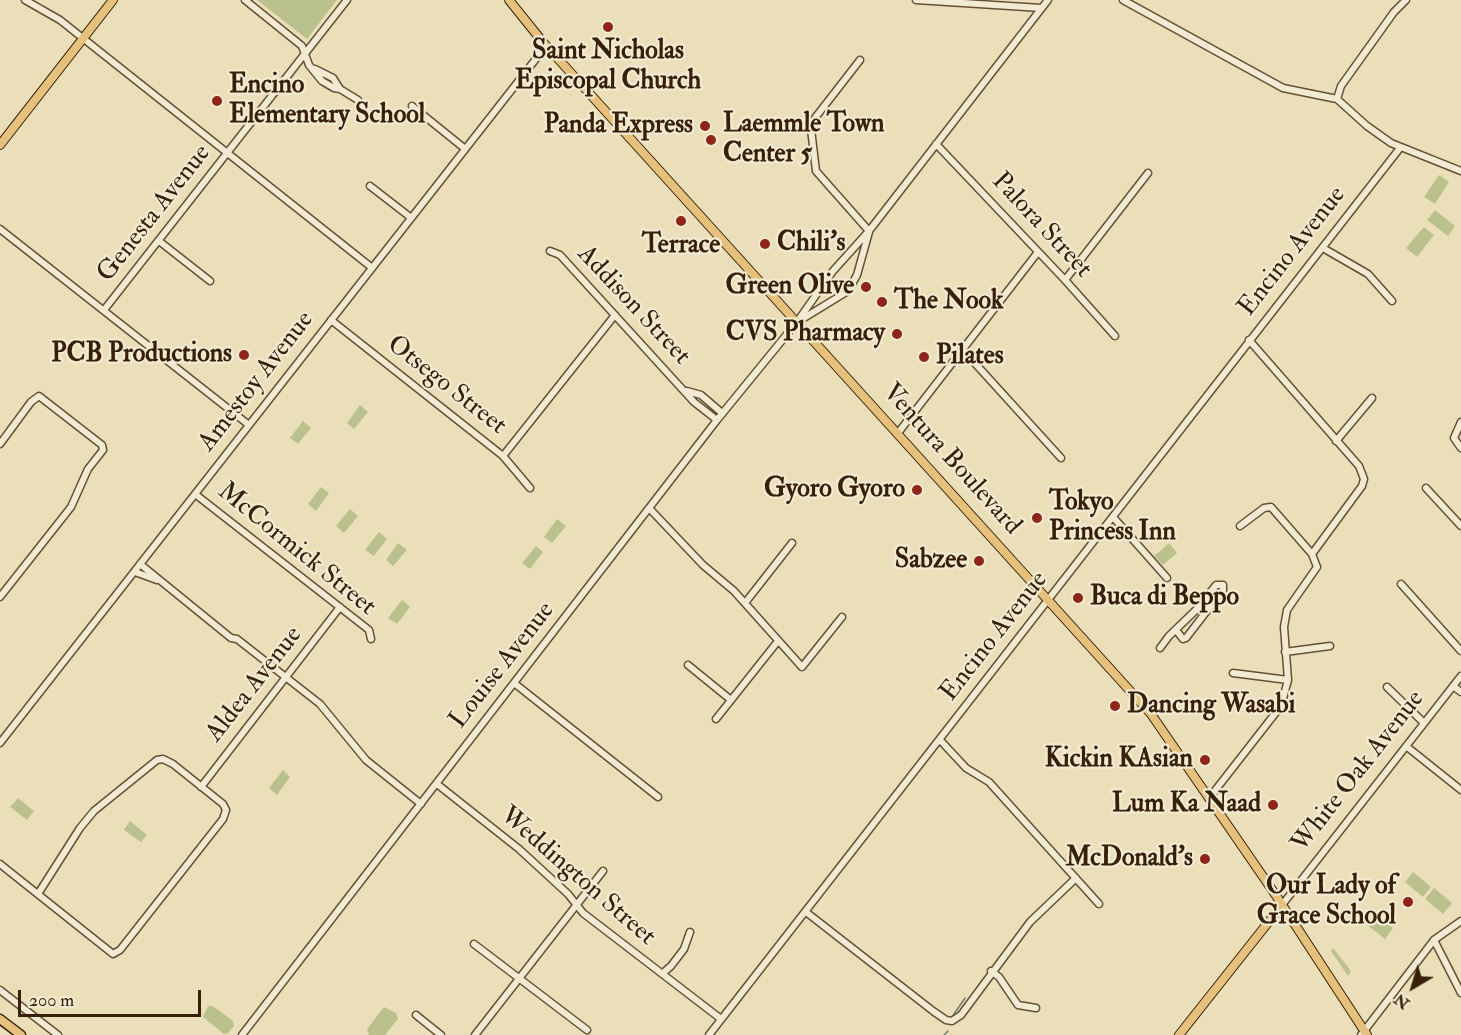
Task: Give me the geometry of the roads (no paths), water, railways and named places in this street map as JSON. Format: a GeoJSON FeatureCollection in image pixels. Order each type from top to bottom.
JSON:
{"type":"FeatureCollection","features":[{"type":"Feature","properties":{"kind":"highway"},"geometry":{"type":"LineString","coordinates":[[0,1019],[21,1035]]}},
{"type":"Feature","properties":{"kind":"main road"},"geometry":{"type":"LineString","coordinates":[[0,145],[113,0]]}},
{"type":"Feature","properties":{"kind":"main road","name":"Ventura Boulevard"},"geometry":{"type":"LineString","coordinates":[[509,0],[546,46],[1151,714],[1282,905],[1364,1034]]}},
{"type":"Feature","properties":{"kind":"main road","name":"White Oak Avenue"},"geometry":{"type":"LineString","coordinates":[[1179,1035],[1282,905]]}},
{"type":"Feature","properties":{"kind":"street"},"geometry":{"type":"LineString","coordinates":[[25,0],[60,20],[371,267]]}},
{"type":"Feature","properties":{"kind":"street"},"geometry":{"type":"LineString","coordinates":[[244,0],[303,46],[309,65],[327,85],[340,89],[358,100]]}},
{"type":"Feature","properties":{"kind":"street","name":"Genesta Avenue"},"geometry":{"type":"LineString","coordinates":[[104,310],[347,0]]}},
{"type":"Feature","properties":{"kind":"street"},"geometry":{"type":"LineString","coordinates":[[916,0],[1041,8]]}},
{"type":"Feature","properties":{"kind":"street","name":"Louise Avenue"},"geometry":{"type":"LineString","coordinates":[[242,1035],[722,413],[797,322],[833,271],[870,231],[1048,0]]}},
{"type":"Feature","properties":{"kind":"street"},"geometry":{"type":"LineString","coordinates":[[1123,0],[1283,88],[1337,99],[1367,126],[1401,148],[1461,171]]}},
{"type":"Feature","properties":{"kind":"street"},"geometry":{"type":"LineString","coordinates":[[1337,99],[1341,86],[1394,12],[1406,0]]}},
{"type":"Feature","properties":{"kind":"street","name":"Amestoy Avenue"},"geometry":{"type":"LineString","coordinates":[[0,743],[546,46]]}},
{"type":"Feature","properties":{"kind":"street"},"geometry":{"type":"LineString","coordinates":[[860,60],[812,124],[816,171],[870,231]]}},
{"type":"Feature","properties":{"kind":"street"},"geometry":{"type":"LineString","coordinates":[[412,106],[464,148]]}},
{"type":"Feature","properties":{"kind":"street","name":"Palora Street"},"geometry":{"type":"LineString","coordinates":[[936,144],[1065,280],[1114,336]]}},
{"type":"Feature","properties":{"kind":"street","name":"Encino Avenue"},"geometry":{"type":"LineString","coordinates":[[709,1035],[1401,148]]}},
{"type":"Feature","properties":{"kind":"street"},"geometry":{"type":"LineString","coordinates":[[1065,280],[1148,173]]}},
{"type":"Feature","properties":{"kind":"street"},"geometry":{"type":"LineString","coordinates":[[370,186],[410,217]]}},
{"type":"Feature","properties":{"kind":"street"},"geometry":{"type":"LineString","coordinates":[[0,228],[249,425]]}},
{"type":"Feature","properties":{"kind":"street","name":"Louise Avenue"},"geometry":{"type":"LineString","coordinates":[[797,322],[848,291],[857,275],[870,231]]}},
{"type":"Feature","properties":{"kind":"street"},"geometry":{"type":"LineString","coordinates":[[159,241],[210,281]]}},
{"type":"Feature","properties":{"kind":"street"},"geometry":{"type":"LineString","coordinates":[[1323,248],[1368,274],[1392,301]]}},
{"type":"Feature","properties":{"kind":"street","name":"Addison Street"},"geometry":{"type":"LineString","coordinates":[[550,250],[560,255],[687,391],[694,402],[717,420]]}},
{"type":"Feature","properties":{"kind":"street"},"geometry":{"type":"LineString","coordinates":[[898,433],[1038,252]]}},
{"type":"Feature","properties":{"kind":"street"},"geometry":{"type":"LineString","coordinates":[[503,456],[615,315]]}},
{"type":"Feature","properties":{"kind":"street","name":"Otsego Street"},"geometry":{"type":"LineString","coordinates":[[331,320],[503,456],[530,488]]}},
{"type":"Feature","properties":{"kind":"street"},"geometry":{"type":"LineString","coordinates":[[1249,340],[1359,466],[1364,479],[1362,486],[1312,554]]}},
{"type":"Feature","properties":{"kind":"street"},"geometry":{"type":"LineString","coordinates":[[962,349],[1061,458]]}},
{"type":"Feature","properties":{"kind":"street","name":"Addison Street"},"geometry":{"type":"LineString","coordinates":[[687,391],[700,395],[722,413]]}},
{"type":"Feature","properties":{"kind":"street"},"geometry":{"type":"LineString","coordinates":[[0,444],[31,402],[39,396],[102,445],[103,450],[88,469],[70,507],[0,597]]}},
{"type":"Feature","properties":{"kind":"street"},"geometry":{"type":"LineString","coordinates":[[1336,441],[1372,398]]}},
{"type":"Feature","properties":{"kind":"street"},"geometry":{"type":"LineString","coordinates":[[1461,422],[1454,432],[1456,442],[1461,448]]}},
{"type":"Feature","properties":{"kind":"street"},"geometry":{"type":"LineString","coordinates":[[1426,488],[1461,526]]}},
{"type":"Feature","properties":{"kind":"street","name":"McCormick Street"},"geometry":{"type":"LineString","coordinates":[[195,494],[369,630],[372,639]]}},
{"type":"Feature","properties":{"kind":"street"},"geometry":{"type":"LineString","coordinates":[[1210,797],[1281,706],[1288,680],[1284,620],[1292,600],[1317,567],[1312,554],[1271,507],[1264,508],[1240,526]]}},
{"type":"Feature","properties":{"kind":"street"},"geometry":{"type":"LineString","coordinates":[[649,508],[745,603],[802,667],[842,617]]}},
{"type":"Feature","properties":{"kind":"street"},"geometry":{"type":"LineString","coordinates":[[1113,517],[1167,578]]}},
{"type":"Feature","properties":{"kind":"street"},"geometry":{"type":"LineString","coordinates":[[745,603],[792,543]]}},
{"type":"Feature","properties":{"kind":"street"},"geometry":{"type":"LineString","coordinates":[[140,564],[328,712],[366,760],[421,804]]}},
{"type":"Feature","properties":{"kind":"street"},"geometry":{"type":"LineString","coordinates":[[135,572],[158,580]]}},
{"type":"Feature","properties":{"kind":"street"},"geometry":{"type":"LineString","coordinates":[[1160,648],[1176,630],[1198,608],[1216,585],[1220,584],[1223,590],[1185,639],[1176,630]]}},
{"type":"Feature","properties":{"kind":"street"},"geometry":{"type":"LineString","coordinates":[[1401,584],[1461,651]]}},
{"type":"Feature","properties":{"kind":"street","name":"Aldea Avenue"},"geometry":{"type":"LineString","coordinates":[[201,787],[340,607]]}},
{"type":"Feature","properties":{"kind":"street"},"geometry":{"type":"LineString","coordinates":[[1198,608],[1205,613]]}},
{"type":"Feature","properties":{"kind":"street"},"geometry":{"type":"LineString","coordinates":[[716,719],[778,641]]}},
{"type":"Feature","properties":{"kind":"street"},"geometry":{"type":"LineString","coordinates":[[1285,652],[1330,646]]}},
{"type":"Feature","properties":{"kind":"street"},"geometry":{"type":"LineString","coordinates":[[688,665],[731,700]]}},
{"type":"Feature","properties":{"kind":"street"},"geometry":{"type":"LineString","coordinates":[[1233,674],[1288,680]]}},
{"type":"Feature","properties":{"kind":"street","name":"White Oak Avenue"},"geometry":{"type":"LineString","coordinates":[[1282,905],[1461,676]]}},
{"type":"Feature","properties":{"kind":"street"},"geometry":{"type":"LineString","coordinates":[[514,683],[658,797]]}},
{"type":"Feature","properties":{"kind":"street"},"geometry":{"type":"LineString","coordinates":[[1453,686],[1461,692]]}},
{"type":"Feature","properties":{"kind":"street"},"geometry":{"type":"LineString","coordinates":[[1387,687],[1424,723]]}},
{"type":"Feature","properties":{"kind":"street"},"geometry":{"type":"LineString","coordinates":[[940,740],[966,768],[989,782],[1099,904]]}},
{"type":"Feature","properties":{"kind":"street"},"geometry":{"type":"LineString","coordinates":[[1406,747],[1461,790]]}},
{"type":"Feature","properties":{"kind":"street"},"geometry":{"type":"LineString","coordinates":[[0,864],[113,954],[127,941],[223,819],[226,810],[224,804],[173,764],[163,759],[152,762],[142,775],[94,811],[38,894]]}},
{"type":"Feature","properties":{"kind":"street","name":"Weddington Street"},"geometry":{"type":"LineString","coordinates":[[437,784],[519,849],[568,894],[576,905],[722,1019]]}},
{"type":"Feature","properties":{"kind":"street"},"geometry":{"type":"LineString","coordinates":[[475,1035],[603,871]]}},
{"type":"Feature","properties":{"kind":"street"},"geometry":{"type":"LineString","coordinates":[[806,912],[933,1011],[946,1020],[952,1021],[961,1015],[1030,922],[1076,878]]}},
{"type":"Feature","properties":{"kind":"street"},"geometry":{"type":"LineString","coordinates":[[1364,1034],[1434,939],[1461,921]]}},
{"type":"Feature","properties":{"kind":"street"},"geometry":{"type":"LineString","coordinates":[[665,975],[684,949],[690,932]]}},
{"type":"Feature","properties":{"kind":"street"},"geometry":{"type":"LineString","coordinates":[[1434,939],[1461,993]]}},
{"type":"Feature","properties":{"kind":"street"},"geometry":{"type":"LineString","coordinates":[[474,944],[587,1030]]}},
{"type":"Feature","properties":{"kind":"street"},"geometry":{"type":"LineString","coordinates":[[992,971],[999,977],[1018,1005],[1036,1008]]}},
{"type":"Feature","properties":{"kind":"street"},"geometry":{"type":"LineString","coordinates":[[0,990],[58,1035]]}},
{"type":"Feature","properties":{"kind":"street"},"geometry":{"type":"LineString","coordinates":[[416,1015],[441,1035]]}},
{"type":"Feature","properties":{"kind":"waterway"},"geometry":{"type":"LineString","coordinates":[[952,1017],[965,998]]}},
{"type":"Feature","properties":{"kind":"waterway"},"geometry":{"type":"LineString","coordinates":[[944,1035],[948,1031]]}},
{"type":"Feature","properties":{"kind":"place","name":"Saint Nicholas Episcopal Church"},"geometry":{"type":"Point","coordinates":[608,27]}},
{"type":"Feature","properties":{"kind":"place","name":"Encino Elementary School"},"geometry":{"type":"Point","coordinates":[217,101]}},
{"type":"Feature","properties":{"kind":"place","name":"Panda Express"},"geometry":{"type":"Point","coordinates":[705,126]}},
{"type":"Feature","properties":{"kind":"place","name":"Laemmle Town Center 5"},"geometry":{"type":"Point","coordinates":[711,140]}},
{"type":"Feature","properties":{"kind":"place","name":"Terrace"},"geometry":{"type":"Point","coordinates":[681,221]}},
{"type":"Feature","properties":{"kind":"place","name":"Chili's"},"geometry":{"type":"Point","coordinates":[765,244]}},
{"type":"Feature","properties":{"kind":"place","name":"Green Olive"},"geometry":{"type":"Point","coordinates":[866,287]}},
{"type":"Feature","properties":{"kind":"place","name":"The Nook"},"geometry":{"type":"Point","coordinates":[882,302]}},
{"type":"Feature","properties":{"kind":"place","name":"CVS Pharmacy"},"geometry":{"type":"Point","coordinates":[897,334]}},
{"type":"Feature","properties":{"kind":"place","name":"PCB Productions"},"geometry":{"type":"Point","coordinates":[244,355]}},
{"type":"Feature","properties":{"kind":"place","name":"Pilates"},"geometry":{"type":"Point","coordinates":[924,357]}},
{"type":"Feature","properties":{"kind":"place","name":"Gyoro Gyoro"},"geometry":{"type":"Point","coordinates":[917,490]}},
{"type":"Feature","properties":{"kind":"place","name":"Tokyo Princess Inn"},"geometry":{"type":"Point","coordinates":[1037,518]}},
{"type":"Feature","properties":{"kind":"place","name":"Sabzee"},"geometry":{"type":"Point","coordinates":[979,561]}},
{"type":"Feature","properties":{"kind":"place","name":"Buca di Beppo"},"geometry":{"type":"Point","coordinates":[1078,598]}},
{"type":"Feature","properties":{"kind":"place","name":"Dancing Wasabi"},"geometry":{"type":"Point","coordinates":[1115,706]}},
{"type":"Feature","properties":{"kind":"place","name":"Kickin KAsian"},"geometry":{"type":"Point","coordinates":[1205,760]}},
{"type":"Feature","properties":{"kind":"place","name":"Lum Ka Naad"},"geometry":{"type":"Point","coordinates":[1273,805]}},
{"type":"Feature","properties":{"kind":"place","name":"McDonald's"},"geometry":{"type":"Point","coordinates":[1205,859]}},
{"type":"Feature","properties":{"kind":"place","name":"Our Lady of Grace School"},"geometry":{"type":"Point","coordinates":[1408,902]}}]}
